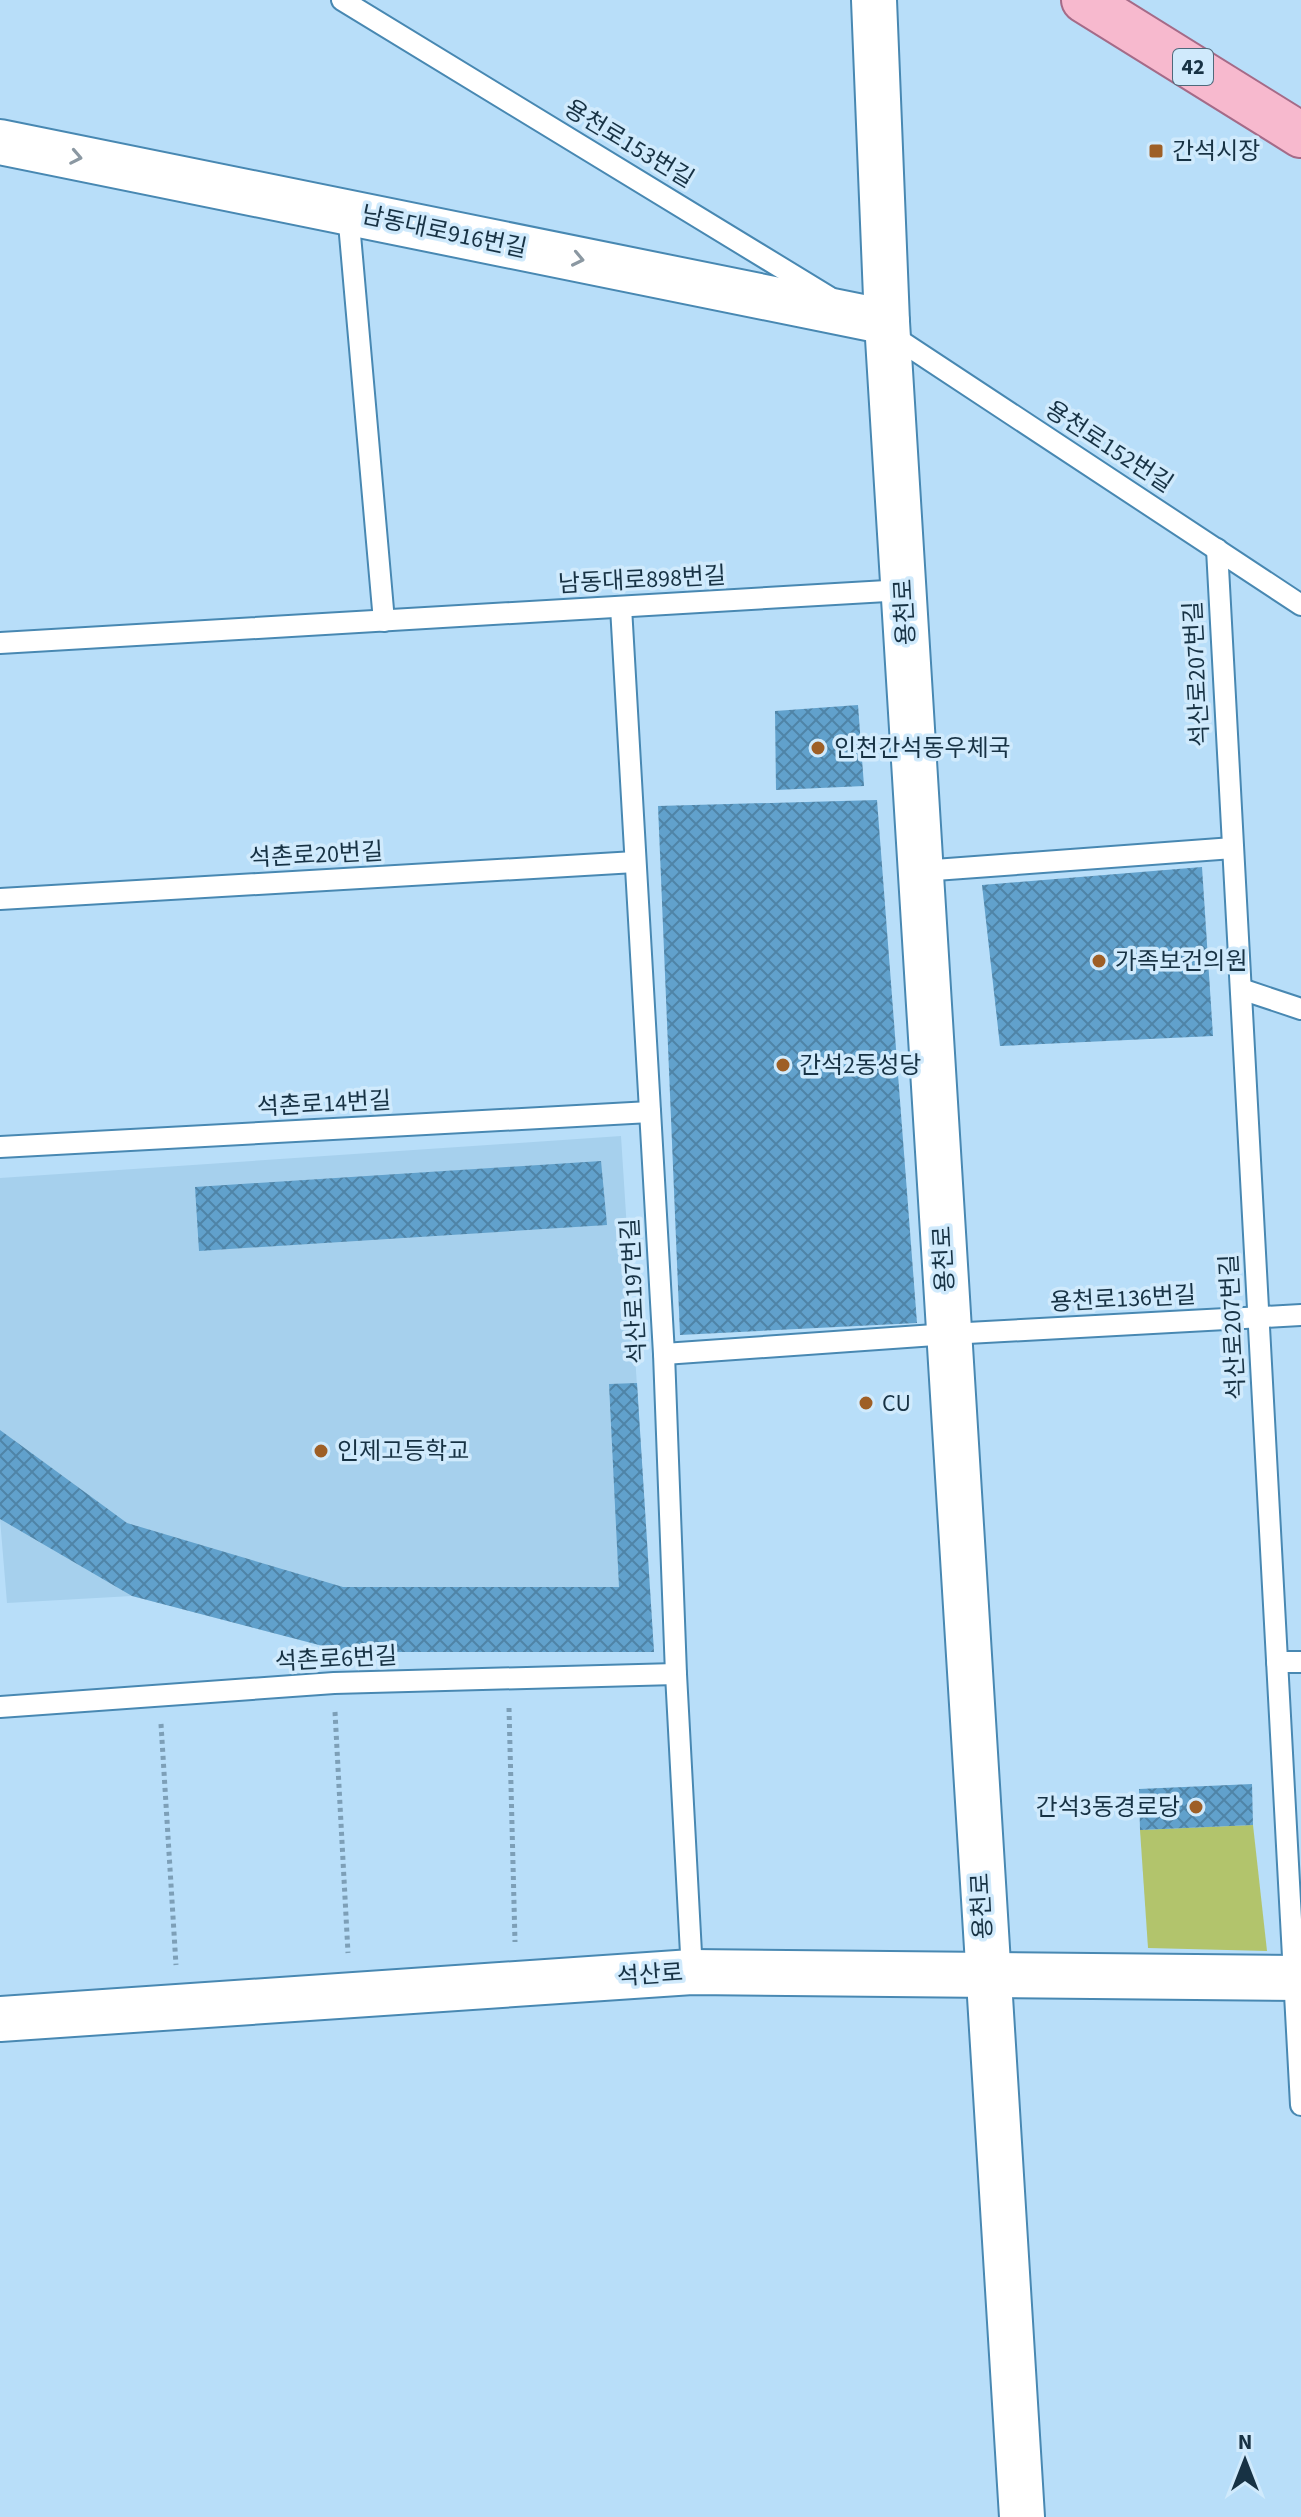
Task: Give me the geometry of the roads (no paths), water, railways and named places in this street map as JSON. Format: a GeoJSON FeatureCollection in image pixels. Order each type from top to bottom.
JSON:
{"type":"FeatureCollection","features":[{"type":"Feature","properties":{"kind":"main road","name":"42"},"geometry":{"type":"LineString","coordinates":[[1084,0],[1301,135]]}},
{"type":"Feature","properties":{"kind":"street","name":"용천로"},"geometry":{"type":"LineString","coordinates":[[874,0],[879,324],[904,590],[1022,2517]]}},
{"type":"Feature","properties":{"kind":"street","name":"남동대로916번길"},"geometry":{"type":"LineString","coordinates":[[0,142],[879,324]]}},
{"type":"Feature","properties":{"kind":"street","name":"석산로"},"geometry":{"type":"LineString","coordinates":[[0,2019],[692,1972],[1298,1978]]}},
{"type":"Feature","properties":{"kind":"lane","name":"용천로153번길"},"geometry":{"type":"LineString","coordinates":[[342,0],[879,324]]}},
{"type":"Feature","properties":{"kind":"lane"},"geometry":{"type":"LineString","coordinates":[[348,212],[384,621]]}},
{"type":"Feature","properties":{"kind":"lane","name":"용천로152번길"},"geometry":{"type":"LineString","coordinates":[[879,324],[1301,605]]}},
{"type":"Feature","properties":{"kind":"lane","name":"석산로207번길"},"geometry":{"type":"LineString","coordinates":[[1217,549],[1277,1662],[1298,1978],[1301,2105]]}},
{"type":"Feature","properties":{"kind":"lane","name":"남동대로898번길"},"geometry":{"type":"LineString","coordinates":[[0,643],[904,590]]}},
{"type":"Feature","properties":{"kind":"lane","name":"석산로197번길"},"geometry":{"type":"LineString","coordinates":[[621,607],[664,1354],[676,1674],[692,1972]]}},
{"type":"Feature","properties":{"kind":"lane"},"geometry":{"type":"LineString","coordinates":[[921,871],[1233,848]]}},
{"type":"Feature","properties":{"kind":"lane","name":"석촌로20번길"},"geometry":{"type":"LineString","coordinates":[[0,899],[635,862]]}},
{"type":"Feature","properties":{"kind":"lane"},"geometry":{"type":"LineString","coordinates":[[1241,989],[1301,1009]]}},
{"type":"Feature","properties":{"kind":"lane","name":"석촌로14번길"},"geometry":{"type":"LineString","coordinates":[[0,1147],[650,1112]]}},
{"type":"Feature","properties":{"kind":"lane","name":"용천로136번길"},"geometry":{"type":"LineString","coordinates":[[664,1354],[949,1334],[1301,1315]]}},
{"type":"Feature","properties":{"kind":"lane"},"geometry":{"type":"LineString","coordinates":[[1277,1662],[1301,1662]]}},
{"type":"Feature","properties":{"kind":"lane","name":"석촌로6번길"},"geometry":{"type":"LineString","coordinates":[[0,1707],[159,1698],[334,1683],[676,1674]]}},
{"type":"Feature","properties":{"kind":"place","name":"간석시장"},"geometry":{"type":"Point","coordinates":[1156,151]}},
{"type":"Feature","properties":{"kind":"place","name":"인천간석동우체국"},"geometry":{"type":"Point","coordinates":[818,748]}},
{"type":"Feature","properties":{"kind":"place","name":"가족보건의원"},"geometry":{"type":"Point","coordinates":[1099,961]}},
{"type":"Feature","properties":{"kind":"place","name":"간석2동성당"},"geometry":{"type":"Point","coordinates":[783,1065]}},
{"type":"Feature","properties":{"kind":"place","name":"CU"},"geometry":{"type":"Point","coordinates":[866,1403]}},
{"type":"Feature","properties":{"kind":"place","name":"인제고등학교"},"geometry":{"type":"Point","coordinates":[321,1451]}},
{"type":"Feature","properties":{"kind":"place","name":"간석3동경로당"},"geometry":{"type":"Point","coordinates":[1196,1807]}}]}
